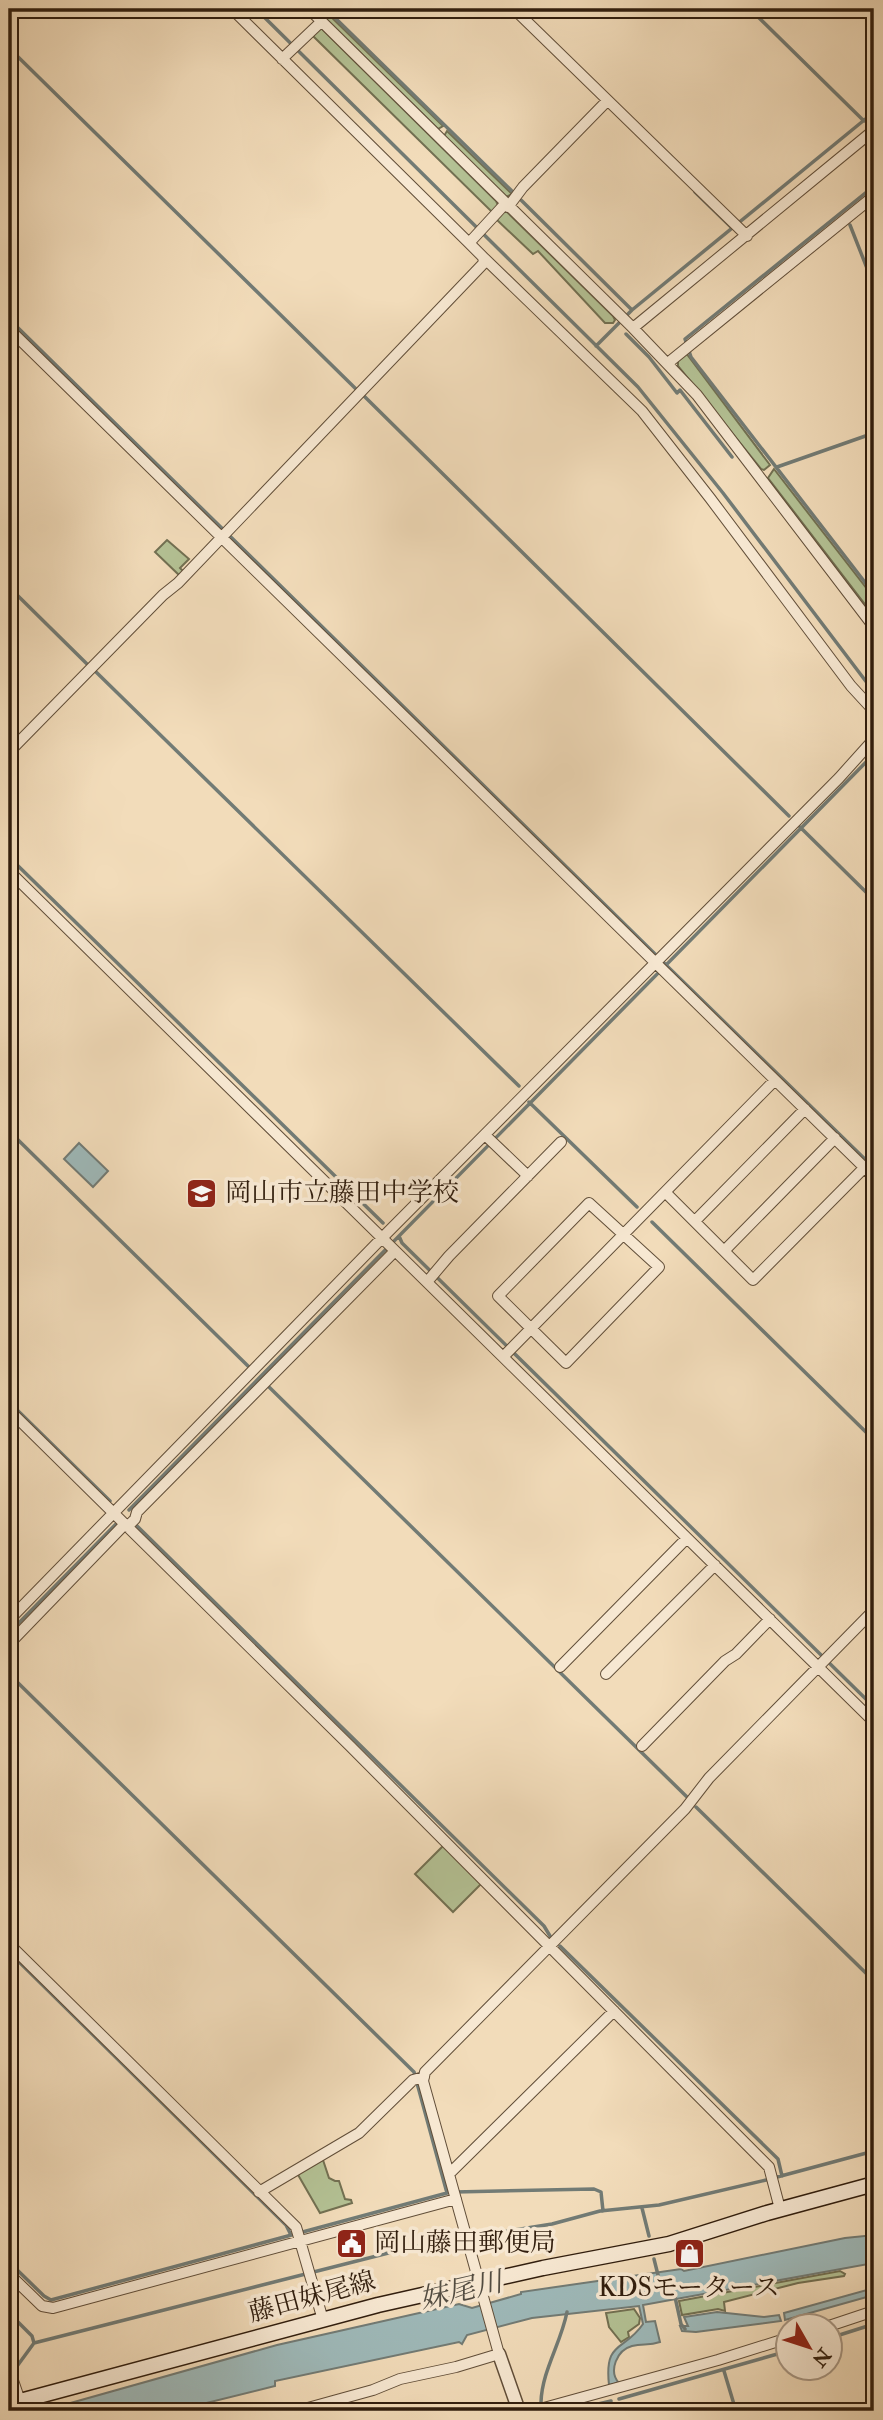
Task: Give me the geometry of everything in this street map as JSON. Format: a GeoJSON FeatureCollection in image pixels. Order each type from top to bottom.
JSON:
{"type":"FeatureCollection","features":[{"type":"Feature","properties":{"kind":"main road","name":"藤田妹尾線"},"geometry":{"type":"LineString","coordinates":[[14,2403],[323,2320],[480,2282],[669,2244],[780,2209],[874,2184]]}},
{"type":"Feature","properties":{"kind":"street"},"geometry":{"type":"LineString","coordinates":[[232,9],[642,411],[851,686],[874,711]]}},
{"type":"Feature","properties":{"kind":"street"},"geometry":{"type":"LineString","coordinates":[[309,9],[668,363],[710,410],[874,627]]}},
{"type":"Feature","properties":{"kind":"street"},"geometry":{"type":"LineString","coordinates":[[514,9],[605,103],[740,229]]}},
{"type":"Feature","properties":{"kind":"street"},"geometry":{"type":"LineString","coordinates":[[282,59],[322,21]]}},
{"type":"Feature","properties":{"kind":"street"},"geometry":{"type":"LineString","coordinates":[[469,243],[605,103]]}},
{"type":"Feature","properties":{"kind":"street"},"geometry":{"type":"LineString","coordinates":[[626,321],[740,229],[874,130]]}},
{"type":"Feature","properties":{"kind":"street"},"geometry":{"type":"LineString","coordinates":[[668,363],[874,196]]}},
{"type":"Feature","properties":{"kind":"street"},"geometry":{"type":"LineString","coordinates":[[9,752],[224,534],[482,265],[483,257]]}},
{"type":"Feature","properties":{"kind":"street"},"geometry":{"type":"LineString","coordinates":[[9,328],[224,534],[573,883],[874,1177]]}},
{"type":"Feature","properties":{"kind":"street"},"geometry":{"type":"LineString","coordinates":[[9,1644],[388,1244],[660,966],[874,739]]}},
{"type":"Feature","properties":{"kind":"street"},"geometry":{"type":"LineString","coordinates":[[9,871],[388,1244],[432,1277],[687,1538],[771,1619],[824,1662],[874,1722]]}},
{"type":"Feature","properties":{"kind":"street"},"geometry":{"type":"LineString","coordinates":[[508,1352],[775,1080]]}},
{"type":"Feature","properties":{"kind":"street"},"geometry":{"type":"LineString","coordinates":[[695,1221],[805,1110]]}},
{"type":"Feature","properties":{"kind":"street"},"geometry":{"type":"LineString","coordinates":[[724,1250],[835,1138]]}},
{"type":"Feature","properties":{"kind":"street"},"geometry":{"type":"LineString","coordinates":[[490,1139],[528,1176]]}},
{"type":"Feature","properties":{"kind":"street"},"geometry":{"type":"LineString","coordinates":[[432,1277],[561,1142]]}},
{"type":"Feature","properties":{"kind":"street"},"geometry":{"type":"LineString","coordinates":[[666,1193],[753,1280],[864,1167]]}},
{"type":"Feature","properties":{"kind":"street"},"geometry":{"type":"LineString","coordinates":[[589,1203],[625,1235],[659,1267],[566,1363],[498,1296],[589,1203]]}},
{"type":"Feature","properties":{"kind":"street"},"geometry":{"type":"LineString","coordinates":[[9,1620],[137,1512],[388,1244]]}},
{"type":"Feature","properties":{"kind":"street"},"geometry":{"type":"LineString","coordinates":[[9,1410],[124,1521],[769,2166],[780,2209]]}},
{"type":"Feature","properties":{"kind":"street"},"geometry":{"type":"LineString","coordinates":[[560,1667],[687,1538]]}},
{"type":"Feature","properties":{"kind":"street"},"geometry":{"type":"LineString","coordinates":[[606,1674],[715,1565]]}},
{"type":"Feature","properties":{"kind":"street"},"geometry":{"type":"LineString","coordinates":[[259,2192],[359,2133],[425,2072],[685,1809],[709,1778],[874,1610]]}},
{"type":"Feature","properties":{"kind":"street"},"geometry":{"type":"LineString","coordinates":[[642,1746],[725,1661],[736,1654],[771,1619]]}},
{"type":"Feature","properties":{"kind":"street"},"geometry":{"type":"LineString","coordinates":[[9,1944],[299,2235],[323,2320]]}},
{"type":"Feature","properties":{"kind":"street"},"geometry":{"type":"LineString","coordinates":[[449,2174],[614,2011]]}},
{"type":"Feature","properties":{"kind":"street"},"geometry":{"type":"LineString","coordinates":[[418,2078],[423,2081],[499,2354],[519,2411]]}},
{"type":"Feature","properties":{"kind":"street"},"geometry":{"type":"LineString","coordinates":[[9,2274],[42,2306],[52,2308],[299,2235],[454,2194]]}},
{"type":"Feature","properties":{"kind":"street"},"geometry":{"type":"LineString","coordinates":[[844,2321],[874,2311]]}},
{"type":"Feature","properties":{"kind":"street"},"geometry":{"type":"LineString","coordinates":[[533,2411],[718,2361],[774,2343]]}},
{"type":"Feature","properties":{"kind":"street"},"geometry":{"type":"LineString","coordinates":[[281,2411],[297,2411],[373,2390],[400,2379],[499,2354]]}},
{"type":"Feature","properties":{"kind":"street"},"geometry":{"type":"LineString","coordinates":[[10,2372],[14,2403]]}},
{"type":"Feature","properties":{"kind":"green space"},"geometry":{"type":"Polygon","coordinates":[[[316,9],[323,9],[443,126],[438,129],[316,9]]]}},
{"type":"Feature","properties":{"kind":"green space"},"geometry":{"type":"Polygon","coordinates":[[[321,28],[496,201],[498,205],[493,213],[312,35],[321,28]]]}},
{"type":"Feature","properties":{"kind":"green space"},"geometry":{"type":"Polygon","coordinates":[[[447,131],[512,194],[506,197],[444,136],[447,131]]]}},
{"type":"Feature","properties":{"kind":"green space"},"geometry":{"type":"Polygon","coordinates":[[[503,212],[507,212],[613,316],[613,323],[605,323],[538,251],[533,254],[497,220],[503,212]]]}},
{"type":"Feature","properties":{"kind":"green space"},"geometry":{"type":"Polygon","coordinates":[[[686,353],[770,465],[764,470],[678,366],[678,360],[686,353]]]}},
{"type":"Feature","properties":{"kind":"green space"},"geometry":{"type":"Polygon","coordinates":[[[774,469],[874,598],[874,616],[768,478],[774,469]]]}},
{"type":"Feature","properties":{"kind":"green space"},"geometry":{"type":"Polygon","coordinates":[[[167,540],[189,559],[180,568],[183,571],[179,575],[155,552],[167,540]]]}},
{"type":"Feature","properties":{"kind":"green space"},"geometry":{"type":"Polygon","coordinates":[[[443,1846],[481,1884],[453,1912],[415,1874],[443,1846]]]}},
{"type":"Feature","properties":{"kind":"green space"},"geometry":{"type":"Polygon","coordinates":[[[322,2157],[329,2178],[339,2181],[345,2199],[351,2200],[352,2203],[320,2213],[297,2173],[322,2157]]]}},
{"type":"Feature","properties":{"kind":"green space"},"geometry":{"type":"Polygon","coordinates":[[[840,2271],[844,2276],[798,2283],[724,2302],[725,2311],[718,2309],[682,2315],[679,2301],[840,2271]]]}},
{"type":"Feature","properties":{"kind":"green space"},"geometry":{"type":"Polygon","coordinates":[[[634,2309],[640,2318],[639,2324],[628,2332],[629,2337],[621,2342],[609,2327],[606,2313],[634,2309]]]}},
{"type":"Feature","properties":{"kind":"water"},"geometry":{"type":"Polygon","coordinates":[[[79,1143],[108,1171],[93,1187],[64,1159],[79,1143]]]}},
{"type":"Feature","properties":{"kind":"water","name":"妹尾川"},"geometry":{"type":"Polygon","coordinates":[[[874,2235],[874,2263],[643,2305],[646,2322],[655,2321],[660,2342],[632,2346],[618,2356],[614,2373],[619,2383],[609,2385],[610,2360],[617,2348],[643,2324],[639,2306],[532,2318],[467,2335],[462,2344],[459,2342],[275,2381],[275,2386],[174,2411],[42,2411],[277,2345],[459,2304],[472,2308],[521,2292],[681,2269],[684,2271],[845,2238],[874,2235]]]}},
{"type":"Feature","properties":{"kind":"water"},"geometry":{"type":"Polygon","coordinates":[[[874,2288],[874,2295],[813,2312],[788,2312],[874,2288]]]}},
{"type":"Feature","properties":{"kind":"water"},"geometry":{"type":"Polygon","coordinates":[[[717,2312],[774,2316],[774,2322],[696,2332],[682,2331],[680,2326],[688,2326],[684,2317],[717,2312]]]}},
{"type":"Feature","properties":{"kind":"waterway"},"geometry":{"type":"LineString","coordinates":[[256,9],[638,387],[723,493],[874,692]]}},
{"type":"Feature","properties":{"kind":"waterway"},"geometry":{"type":"LineString","coordinates":[[326,9],[514,193]]}},
{"type":"Feature","properties":{"kind":"waterway"},"geometry":{"type":"LineString","coordinates":[[750,9],[864,121]]}},
{"type":"Feature","properties":{"kind":"waterway"},"geometry":{"type":"LineString","coordinates":[[9,48],[356,389]]}},
{"type":"Feature","properties":{"kind":"waterway"},"geometry":{"type":"LineString","coordinates":[[596,346],[632,310],[874,112]]}},
{"type":"Feature","properties":{"kind":"waterway"},"geometry":{"type":"LineString","coordinates":[[874,186],[685,339],[691,357],[874,594]]}},
{"type":"Feature","properties":{"kind":"waterway"},"geometry":{"type":"LineString","coordinates":[[695,192],[732,228]]}},
{"type":"Feature","properties":{"kind":"waterway"},"geometry":{"type":"LineString","coordinates":[[521,200],[632,310]]}},
{"type":"Feature","properties":{"kind":"waterway"},"geometry":{"type":"LineString","coordinates":[[850,225],[874,286]]}},
{"type":"Feature","properties":{"kind":"waterway"},"geometry":{"type":"LineString","coordinates":[[9,319],[655,954]]}},
{"type":"Feature","properties":{"kind":"waterway"},"geometry":{"type":"LineString","coordinates":[[626,334],[649,357],[677,393],[680,390],[732,457]]}},
{"type":"Feature","properties":{"kind":"waterway"},"geometry":{"type":"LineString","coordinates":[[363,395],[789,816]]}},
{"type":"Feature","properties":{"kind":"waterway"},"geometry":{"type":"LineString","coordinates":[[777,467],[874,433]]}},
{"type":"Feature","properties":{"kind":"waterway"},"geometry":{"type":"LineString","coordinates":[[9,587],[87,664]]}},
{"type":"Feature","properties":{"kind":"waterway"},"geometry":{"type":"LineString","coordinates":[[94,670],[519,1086]]}},
{"type":"Feature","properties":{"kind":"waterway"},"geometry":{"type":"LineString","coordinates":[[129,1510],[874,754]]}},
{"type":"Feature","properties":{"kind":"waterway"},"geometry":{"type":"LineString","coordinates":[[800,827],[874,900]]}},
{"type":"Feature","properties":{"kind":"waterway"},"geometry":{"type":"LineString","coordinates":[[9,857],[383,1223]]}},
{"type":"Feature","properties":{"kind":"waterway"},"geometry":{"type":"LineString","coordinates":[[664,963],[874,1168]]}},
{"type":"Feature","properties":{"kind":"waterway"},"geometry":{"type":"LineString","coordinates":[[529,1102],[637,1207]]}},
{"type":"Feature","properties":{"kind":"waterway"},"geometry":{"type":"LineString","coordinates":[[9,1131],[249,1367]]}},
{"type":"Feature","properties":{"kind":"waterway"},"geometry":{"type":"LineString","coordinates":[[652,1222],[874,1440]]}},
{"type":"Feature","properties":{"kind":"waterway"},"geometry":{"type":"LineString","coordinates":[[399,1236],[402,1243],[874,1707]]}},
{"type":"Feature","properties":{"kind":"waterway"},"geometry":{"type":"LineString","coordinates":[[268,1386],[687,1797]]}},
{"type":"Feature","properties":{"kind":"waterway"},"geometry":{"type":"LineString","coordinates":[[9,1402],[110,1501]]}},
{"type":"Feature","properties":{"kind":"waterway"},"geometry":{"type":"LineString","coordinates":[[9,1633],[119,1521]]}},
{"type":"Feature","properties":{"kind":"waterway"},"geometry":{"type":"LineString","coordinates":[[134,1523],[544,1926],[550,1936]]}},
{"type":"Feature","properties":{"kind":"waterway"},"geometry":{"type":"LineString","coordinates":[[9,1674],[414,2072],[447,2193]]}},
{"type":"Feature","properties":{"kind":"waterway"},"geometry":{"type":"LineString","coordinates":[[696,1807],[874,1981]]}},
{"type":"Feature","properties":{"kind":"waterway"},"geometry":{"type":"LineString","coordinates":[[560,1946],[778,2159],[782,2176]]}},
{"type":"Feature","properties":{"kind":"waterway"},"geometry":{"type":"LineString","coordinates":[[9,1952],[286,2225],[291,2235]]}},
{"type":"Feature","properties":{"kind":"waterway"},"geometry":{"type":"LineString","coordinates":[[10,2371],[15,2369],[34,2343],[416,2246],[552,2224],[600,2211],[659,2205],[874,2151]]}},
{"type":"Feature","properties":{"kind":"waterway"},"geometry":{"type":"LineString","coordinates":[[455,2192],[594,2189],[601,2192],[603,2211]]}},
{"type":"Feature","properties":{"kind":"waterway"},"geometry":{"type":"LineString","coordinates":[[9,2262],[51,2300],[447,2193]]}},
{"type":"Feature","properties":{"kind":"waterway"},"geometry":{"type":"LineString","coordinates":[[642,2208],[649,2236]]}},
{"type":"Feature","properties":{"kind":"waterway"},"geometry":{"type":"LineString","coordinates":[[654,2259],[658,2275]]}},
{"type":"Feature","properties":{"kind":"waterway"},"geometry":{"type":"LineString","coordinates":[[675,2297],[681,2324],[685,2329]]}},
{"type":"Feature","properties":{"kind":"waterway"},"geometry":{"type":"LineString","coordinates":[[541,2402],[545,2379],[567,2312]]}},
{"type":"Feature","properties":{"kind":"waterway"},"geometry":{"type":"LineString","coordinates":[[9,2313],[32,2336],[34,2343]]}},
{"type":"Feature","properties":{"kind":"waterway"},"geometry":{"type":"LineString","coordinates":[[844,2334],[874,2324]]}},
{"type":"Feature","properties":{"kind":"waterway"},"geometry":{"type":"LineString","coordinates":[[619,2399],[774,2355]]}},
{"type":"Feature","properties":{"kind":"waterway"},"geometry":{"type":"LineString","coordinates":[[724,2371],[736,2411]]}},
{"type":"Feature","properties":{"kind":"waterway"},"geometry":{"type":"LineString","coordinates":[[568,2411],[611,2401]]}},
{"type":"Feature","properties":{"kind":"place","name":"岡山市立藤田中学校"},"geometry":{"type":"Point","coordinates":[202,1193]}},
{"type":"Feature","properties":{"kind":"place","name":"岡山藤田郵便局"},"geometry":{"type":"Point","coordinates":[351,2243]}},
{"type":"Feature","properties":{"kind":"place","name":"KDSモータース"},"geometry":{"type":"Point","coordinates":[689,2253]}}]}
